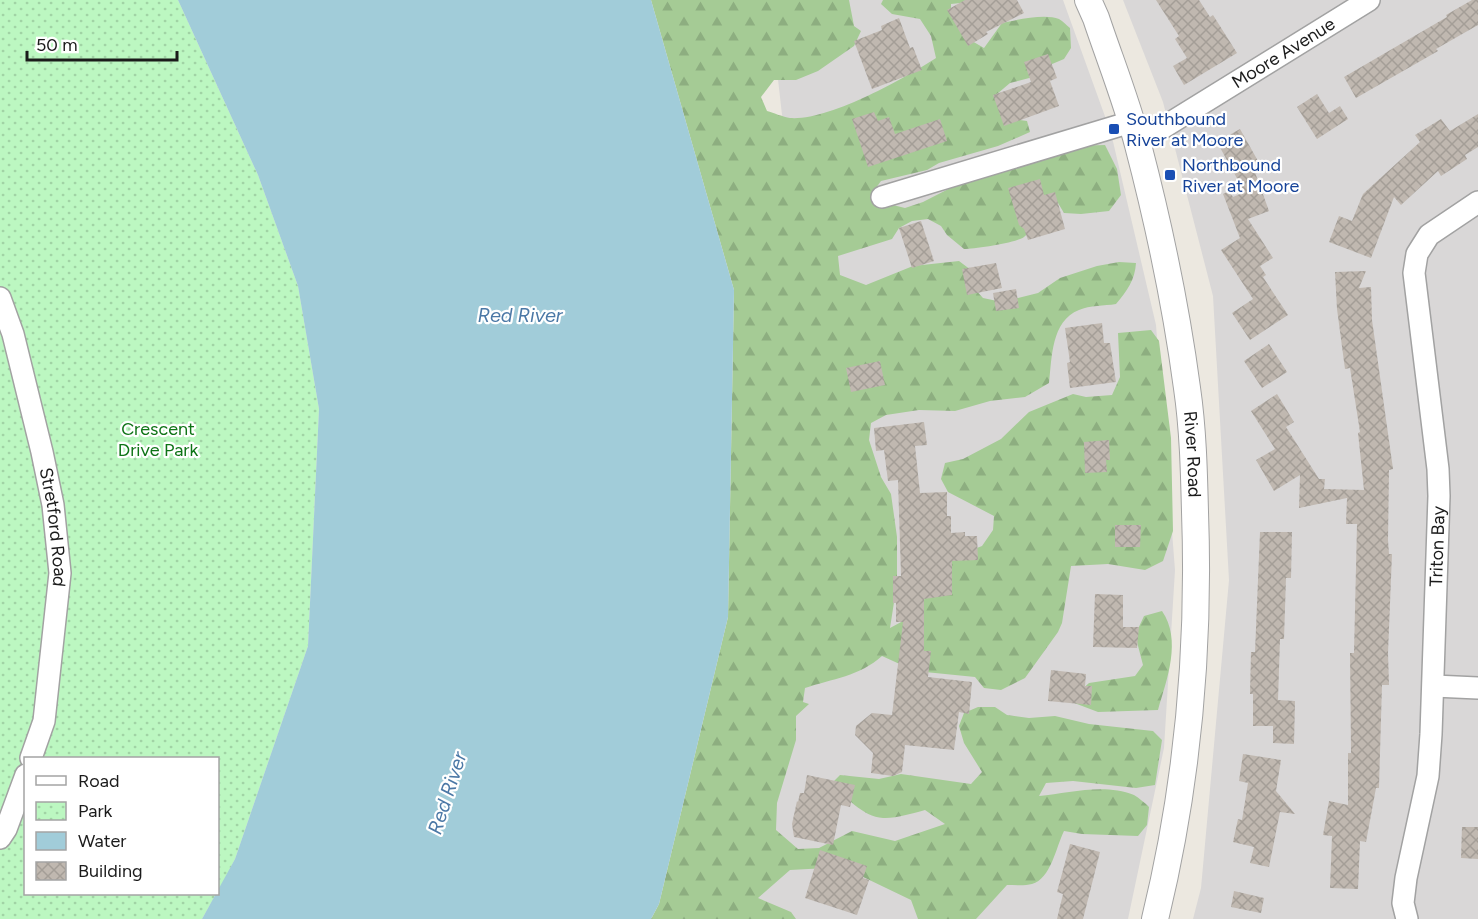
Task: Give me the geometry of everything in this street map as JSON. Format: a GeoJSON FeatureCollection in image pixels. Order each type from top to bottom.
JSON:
{"type":"FeatureCollection","features":[{"type":"Feature","properties":{"kind":"street","name":"River Road"},"geometry":{"type":"LineString","coordinates":[[1088,0],[1134,133],[1163,247],[1188,390],[1194,456],[1198,585],[1192,693],[1179,799],[1155,919]]}},
{"type":"Feature","properties":{"kind":"street","name":"Moore Avenue"},"geometry":{"type":"LineString","coordinates":[[882,197],[1134,133],[1369,0]]}},
{"type":"Feature","properties":{"kind":"street","name":"Triton Bay"},"geometry":{"type":"LineString","coordinates":[[1407,919],[1403,903],[1406,878],[1428,776],[1434,686],[1438,469],[1414,273],[1417,254],[1429,235],[1478,202]]}},
{"type":"Feature","properties":{"kind":"street","name":"Stretford Road"},"geometry":{"type":"LineString","coordinates":[[0,298],[13,334],[42,452],[53,505],[60,573],[44,721],[32,757]]}},
{"type":"Feature","properties":{"kind":"street"},"geometry":{"type":"LineString","coordinates":[[1434,686],[1478,688]]}},
{"type":"Feature","properties":{"kind":"street"},"geometry":{"type":"LineString","coordinates":[[3,834],[24,780]]}},
{"type":"Feature","properties":{"kind":"shaded area"},"geometry":{"type":"Polygon","coordinates":[[[769,0],[1063,0],[1111,133],[1156,325],[1175,570],[1164,748],[1128,919],[723,919],[821,459],[769,0]]]}},
{"type":"Feature","properties":{"kind":"shaded area"},"geometry":{"type":"Polygon","coordinates":[[[1123,0],[1478,0],[1478,919],[1193,919],[1201,888],[1229,580],[1213,296],[1163,102],[1123,0]]]}},
{"type":"Feature","properties":{"kind":"green space","name":"Crescent Drive Park"},"geometry":{"type":"Polygon","coordinates":[[[0,0],[178,0],[258,175],[298,286],[319,409],[308,646],[235,859],[219,890],[219,757],[24,757],[24,895],[215,895],[202,919],[0,919],[0,0]]]}},
{"type":"Feature","properties":{"kind":"green space"},"geometry":{"type":"Polygon","coordinates":[[[651,0],[849,0],[854,26],[861,31],[854,46],[818,71],[796,80],[774,80],[761,97],[767,111],[790,118],[825,113],[845,106],[905,77],[936,58],[931,36],[920,19],[892,14],[881,4],[883,0],[989,0],[951,4],[951,16],[972,41],[984,48],[1002,23],[1053,17],[1070,28],[1071,48],[1064,59],[1045,67],[1033,77],[1010,83],[997,94],[1013,119],[1027,121],[1030,132],[998,146],[939,163],[927,170],[881,181],[873,192],[877,201],[905,208],[923,202],[962,182],[1071,146],[1105,145],[1117,169],[1121,195],[1109,211],[1064,213],[1052,193],[1033,228],[1020,239],[986,247],[964,249],[947,235],[941,226],[928,219],[912,221],[899,228],[892,239],[838,256],[840,275],[866,285],[913,266],[959,261],[971,270],[972,286],[983,298],[1002,302],[1038,293],[1060,278],[1097,266],[1119,262],[1136,263],[1130,285],[1116,304],[1083,308],[1070,315],[1063,323],[1058,331],[1052,352],[1049,383],[1025,397],[990,401],[955,411],[919,410],[886,415],[871,423],[869,440],[881,477],[891,494],[897,537],[897,583],[890,628],[916,614],[946,560],[982,546],[993,530],[994,516],[948,492],[941,479],[945,463],[963,459],[1001,439],[1029,412],[1073,394],[1086,397],[1112,395],[1120,377],[1118,333],[1151,330],[1159,341],[1171,438],[1173,531],[1163,561],[1145,570],[1108,564],[1071,566],[1062,623],[1058,632],[1025,678],[1001,690],[984,688],[975,677],[915,671],[882,656],[855,673],[805,688],[803,702],[809,704],[796,716],[796,740],[777,803],[776,830],[798,849],[819,848],[852,831],[895,841],[945,824],[925,810],[893,818],[868,814],[855,805],[833,782],[840,775],[879,779],[901,774],[971,784],[982,772],[964,743],[959,726],[964,713],[978,707],[995,707],[1007,715],[1029,718],[1055,716],[1089,724],[1153,731],[1162,740],[1155,785],[1136,788],[1073,781],[1046,783],[1039,796],[1099,789],[1123,791],[1134,795],[1149,807],[1147,825],[1138,836],[1064,831],[1052,862],[1039,881],[1032,884],[1007,885],[976,919],[918,919],[911,900],[859,875],[827,868],[790,870],[758,898],[791,912],[796,919],[651,919],[659,904],[728,617],[734,290],[651,0]]]}},
{"type":"Feature","properties":{"kind":"green space"},"geometry":{"type":"Polygon","coordinates":[[[1162,611],[1168,622],[1172,647],[1171,660],[1158,710],[1098,712],[1069,701],[1089,683],[1135,676],[1143,665],[1137,642],[1132,642],[1144,616],[1162,611]]]}},
{"type":"Feature","properties":{"kind":"water","name":"Red River"},"geometry":{"type":"Polygon","coordinates":[[[178,0],[651,0],[734,290],[728,617],[659,904],[651,919],[202,919],[215,895],[219,895],[219,888],[235,859],[308,646],[319,409],[298,286],[258,175],[178,0]]]}},
{"type":"Feature","properties":{"kind":"building"},"geometry":{"type":"Polygon","coordinates":[[[965,0],[1017,0],[1024,13],[986,32],[988,34],[968,46],[947,10],[965,0]]]}},
{"type":"Feature","properties":{"kind":"building"},"geometry":{"type":"Polygon","coordinates":[[[1156,0],[1199,0],[1210,17],[1213,15],[1237,53],[1184,85],[1173,66],[1187,58],[1175,39],[1179,36],[1156,0]]]}},
{"type":"Feature","properties":{"kind":"building"},"geometry":{"type":"Polygon","coordinates":[[[1472,0],[1478,0],[1478,25],[1356,98],[1344,77],[1472,0]]]}},
{"type":"Feature","properties":{"kind":"building"},"geometry":{"type":"Polygon","coordinates":[[[899,18],[910,48],[913,47],[922,70],[872,89],[854,41],[882,30],[881,26],[899,18]]]}},
{"type":"Feature","properties":{"kind":"building"},"geometry":{"type":"Polygon","coordinates":[[[1048,54],[1057,78],[1050,81],[1059,106],[1004,126],[993,95],[1031,82],[1024,62],[1048,54]]]}},
{"type":"Feature","properties":{"kind":"building"},"geometry":{"type":"Polygon","coordinates":[[[1317,94],[1329,113],[1340,106],[1348,119],[1317,139],[1297,107],[1317,94]]]}},
{"type":"Feature","properties":{"kind":"building"},"geometry":{"type":"Polygon","coordinates":[[[874,112],[878,121],[889,117],[895,134],[940,119],[947,141],[868,167],[852,119],[874,112]]]}},
{"type":"Feature","properties":{"kind":"building"},"geometry":{"type":"Polygon","coordinates":[[[1478,114],[1478,147],[1465,155],[1467,159],[1441,176],[1438,171],[1401,205],[1394,197],[1371,258],[1329,242],[1339,216],[1352,221],[1363,194],[1420,142],[1415,135],[1441,119],[1450,131],[1478,114]]]}},
{"type":"Feature","properties":{"kind":"building"},"geometry":{"type":"Polygon","coordinates":[[[1240,129],[1258,161],[1252,164],[1269,211],[1248,219],[1273,258],[1260,266],[1266,275],[1263,277],[1288,315],[1250,340],[1232,313],[1253,299],[1221,250],[1240,238],[1223,194],[1229,191],[1233,197],[1240,194],[1236,183],[1239,182],[1217,142],[1240,129]]]}},
{"type":"Feature","properties":{"kind":"building"},"geometry":{"type":"Polygon","coordinates":[[[1040,179],[1044,195],[1055,192],[1065,229],[1028,240],[1024,229],[1019,225],[1008,188],[1040,179]]]}},
{"type":"Feature","properties":{"kind":"building"},"geometry":{"type":"Polygon","coordinates":[[[921,221],[934,261],[912,268],[899,228],[921,221]]]}},
{"type":"Feature","properties":{"kind":"building"},"geometry":{"type":"Polygon","coordinates":[[[996,263],[1002,288],[967,295],[962,269],[996,263]]]}},
{"type":"Feature","properties":{"kind":"building"},"geometry":{"type":"Polygon","coordinates":[[[1366,271],[1359,288],[1371,287],[1372,320],[1393,469],[1389,470],[1388,540],[1389,554],[1392,554],[1389,685],[1382,685],[1379,788],[1376,788],[1366,842],[1360,841],[1358,889],[1330,888],[1332,836],[1323,835],[1329,801],[1348,805],[1348,753],[1351,753],[1350,653],[1354,653],[1357,524],[1346,524],[1347,498],[1299,508],[1300,475],[1274,491],[1256,460],[1275,449],[1251,411],[1277,394],[1294,422],[1286,427],[1319,479],[1325,479],[1324,489],[1364,490],[1358,433],[1360,432],[1350,368],[1345,369],[1337,309],[1335,272],[1366,271]]]}},
{"type":"Feature","properties":{"kind":"building"},"geometry":{"type":"Polygon","coordinates":[[[1016,289],[1019,308],[996,311],[993,293],[1016,289]]]}},
{"type":"Feature","properties":{"kind":"building"},"geometry":{"type":"Polygon","coordinates":[[[1102,323],[1104,343],[1110,343],[1116,382],[1070,388],[1067,363],[1070,362],[1065,328],[1102,323]]]}},
{"type":"Feature","properties":{"kind":"building"},"geometry":{"type":"Polygon","coordinates":[[[1269,344],[1287,372],[1262,388],[1244,361],[1269,344]]]}},
{"type":"Feature","properties":{"kind":"building"},"geometry":{"type":"Polygon","coordinates":[[[880,361],[885,385],[851,392],[846,368],[880,361]]]}},
{"type":"Feature","properties":{"kind":"building"},"geometry":{"type":"Polygon","coordinates":[[[924,422],[927,445],[915,446],[920,493],[947,492],[947,516],[951,516],[951,533],[965,532],[965,536],[977,536],[978,560],[952,561],[952,595],[924,599],[924,651],[931,651],[928,677],[972,682],[969,714],[959,712],[954,750],[905,745],[902,772],[893,776],[871,773],[873,753],[855,735],[856,726],[872,713],[892,715],[903,622],[896,622],[896,603],[893,603],[893,576],[901,576],[898,480],[888,481],[884,450],[876,451],[874,428],[924,422]]]}},
{"type":"Feature","properties":{"kind":"building"},"geometry":{"type":"Polygon","coordinates":[[[1109,440],[1110,460],[1106,460],[1107,472],[1085,473],[1084,442],[1109,440]]]}},
{"type":"Feature","properties":{"kind":"building"},"geometry":{"type":"Polygon","coordinates":[[[1115,525],[1141,525],[1140,547],[1115,547],[1115,525]]]}},
{"type":"Feature","properties":{"kind":"building"},"geometry":{"type":"Polygon","coordinates":[[[1260,532],[1292,532],[1291,578],[1286,578],[1284,639],[1280,639],[1278,700],[1295,701],[1294,744],[1273,743],[1273,726],[1253,726],[1253,694],[1250,694],[1251,652],[1255,652],[1260,532]]]}},
{"type":"Feature","properties":{"kind":"building"},"geometry":{"type":"Polygon","coordinates":[[[1095,594],[1123,595],[1123,627],[1139,627],[1137,648],[1093,647],[1095,594]]]}},
{"type":"Feature","properties":{"kind":"building"},"geometry":{"type":"Polygon","coordinates":[[[1051,670],[1086,674],[1085,686],[1092,686],[1091,705],[1048,701],[1051,670]]]}},
{"type":"Feature","properties":{"kind":"building"},"geometry":{"type":"Polygon","coordinates":[[[1243,754],[1281,760],[1276,791],[1295,814],[1280,812],[1269,867],[1250,863],[1254,847],[1233,842],[1238,819],[1242,820],[1248,783],[1239,781],[1243,754]]]}},
{"type":"Feature","properties":{"kind":"building"},"geometry":{"type":"Polygon","coordinates":[[[807,775],[855,785],[850,807],[841,805],[833,845],[794,837],[792,824],[800,793],[804,793],[807,775]]]}},
{"type":"Feature","properties":{"kind":"building"},"geometry":{"type":"Polygon","coordinates":[[[1462,827],[1478,827],[1478,859],[1461,858],[1462,827]]]}},
{"type":"Feature","properties":{"kind":"building"},"geometry":{"type":"Polygon","coordinates":[[[1070,844],[1100,852],[1083,919],[1057,919],[1063,894],[1057,892],[1070,844]]]}},
{"type":"Feature","properties":{"kind":"building"},"geometry":{"type":"Polygon","coordinates":[[[820,850],[867,866],[863,878],[869,880],[857,915],[805,898],[820,850]]]}},
{"type":"Feature","properties":{"kind":"building"},"geometry":{"type":"Polygon","coordinates":[[[1234,891],[1264,898],[1261,913],[1231,907],[1234,891]]]}},
{"type":"Feature","properties":{"kind":"place","name":"Southbound River at Moore"},"geometry":{"type":"Point","coordinates":[1114,129]}},
{"type":"Feature","properties":{"kind":"place","name":"Northbound River at Moore"},"geometry":{"type":"Point","coordinates":[1170,175]}}]}
